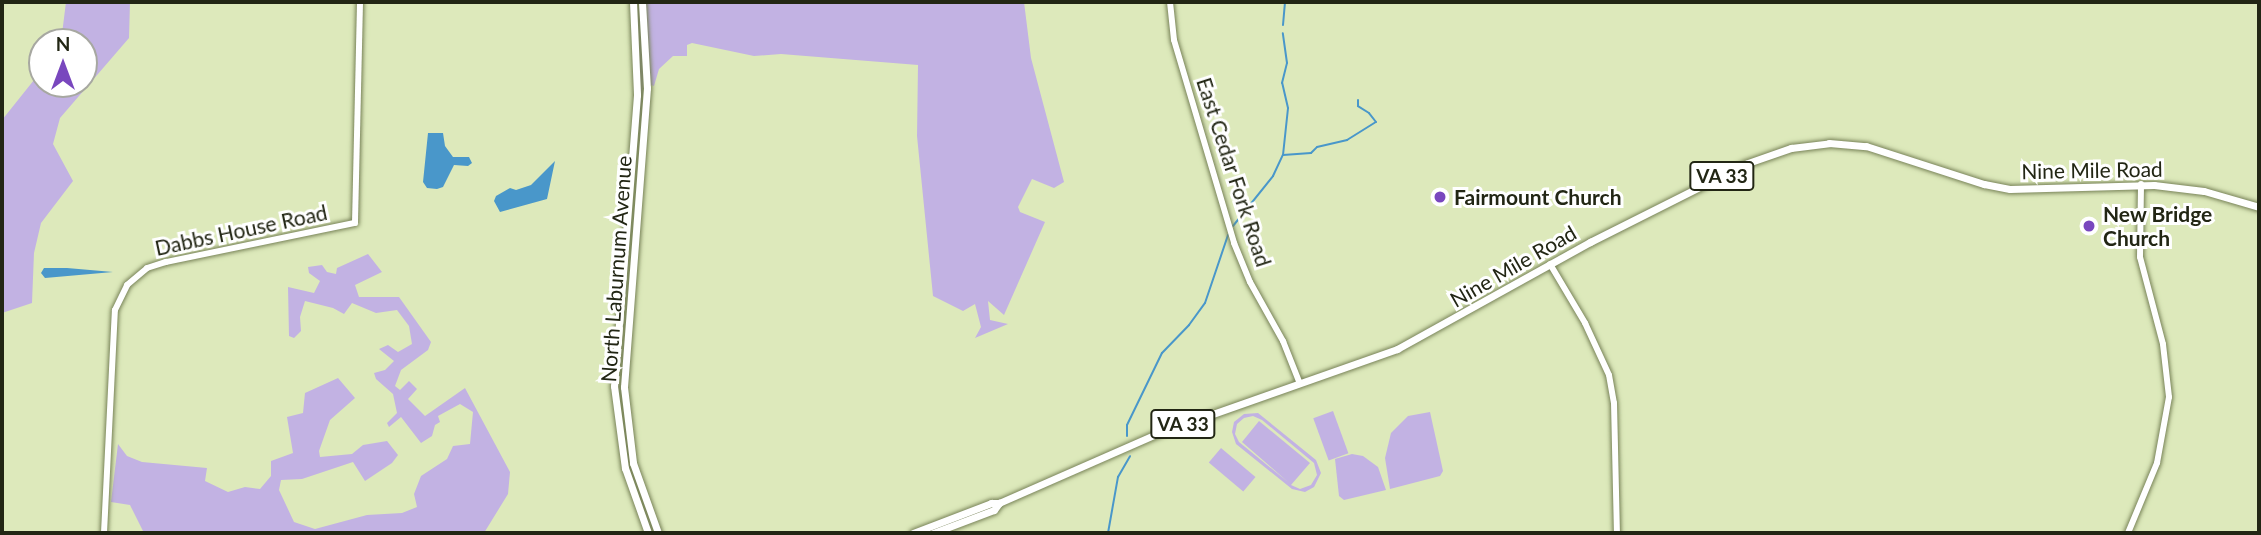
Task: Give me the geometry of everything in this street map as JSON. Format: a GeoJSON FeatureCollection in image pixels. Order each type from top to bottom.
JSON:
{"type":"FeatureCollection","features":[{"type":"Feature","properties":{"kind":"main road","name":"North Laburnum Avenue"},"geometry":{"type":"LineString","coordinates":[[633,2],[637,49],[636,111],[614,386],[625,468],[648,533]]}},
{"type":"Feature","properties":{"kind":"main road","name":"North Laburnum Avenue"},"geometry":{"type":"LineString","coordinates":[[642,2],[647,96],[624,387],[633,463],[658,533]]}},
{"type":"Feature","properties":{"kind":"main road","name":"Nine Mile Road"},"geometry":{"type":"LineString","coordinates":[[913,533],[991,503],[999,503],[1156,434],[1397,349],[1550,264],[1745,164],[1803,145],[1842,143],[1884,150],[1953,174],[2017,190],[2141,184],[2189,188],[2259,207]]}},
{"type":"Feature","properties":{"kind":"main road","name":"Nine Mile Road"},"geometry":{"type":"LineString","coordinates":[[933,533],[994,510],[999,503]]}},
{"type":"Feature","properties":{"kind":"street","name":"Dabbs House Road"},"geometry":{"type":"LineString","coordinates":[[104,533],[115,310],[127,285],[142,271],[157,264],[355,223],[360,2]]}},
{"type":"Feature","properties":{"kind":"street","name":"East Cedar Fork Road"},"geometry":{"type":"LineString","coordinates":[[1170,2],[1174,40],[1234,243],[1250,282],[1283,341],[1300,384]]}},
{"type":"Feature","properties":{"kind":"street"},"geometry":{"type":"LineString","coordinates":[[2128,533],[2157,463],[2169,397],[2163,344],[2140,257],[2141,184]]}},
{"type":"Feature","properties":{"kind":"street"},"geometry":{"type":"LineString","coordinates":[[1550,264],[1585,323],[1609,376],[1614,403],[1617,533]]}},
{"type":"Feature","properties":{"kind":"shaded area"},"geometry":{"type":"Polygon","coordinates":[[[66,2],[130,2],[129,38],[98,74],[98,28],[63,28],[66,2]]]}},
{"type":"Feature","properties":{"kind":"shaded area"},"geometry":{"type":"Polygon","coordinates":[[[635,2],[640,2],[645,61],[639,136],[639,42],[635,2]]]}},
{"type":"Feature","properties":{"kind":"shaded area"},"geometry":{"type":"Polygon","coordinates":[[[645,2],[1024,2],[1031,58],[1064,182],[1054,188],[1032,179],[1018,207],[1020,212],[1045,222],[1004,315],[988,301],[990,320],[1008,324],[975,338],[981,327],[975,304],[963,311],[933,296],[917,136],[918,65],[781,54],[754,56],[692,43],[687,45],[687,56],[673,56],[659,69],[654,86],[651,85],[645,2]]]}},
{"type":"Feature","properties":{"kind":"shaded area"},"geometry":{"type":"Polygon","coordinates":[[[28,88],[28,98],[77,98],[60,118],[53,144],[73,181],[41,223],[34,253],[32,303],[2,313],[2,120],[28,88]]]}},
{"type":"Feature","properties":{"kind":"shaded area"},"geometry":{"type":"Polygon","coordinates":[[[368,254],[382,272],[355,285],[359,297],[399,297],[431,342],[428,350],[401,370],[395,386],[400,390],[409,381],[417,389],[408,399],[425,416],[465,388],[510,472],[508,494],[484,533],[144,533],[130,505],[111,502],[118,444],[127,456],[142,462],[207,468],[205,481],[228,492],[245,487],[260,489],[271,476],[271,461],[293,453],[287,417],[303,413],[305,393],[338,378],[355,398],[330,420],[319,451],[320,457],[352,454],[363,445],[387,441],[398,455],[392,463],[365,481],[353,462],[302,479],[281,480],[279,490],[294,522],[315,529],[367,515],[402,513],[417,507],[414,494],[421,476],[447,459],[453,446],[470,444],[473,412],[460,404],[438,416],[440,422],[435,425],[432,436],[421,443],[401,417],[389,427],[387,423],[397,413],[393,394],[376,379],[374,373],[385,370],[394,361],[379,349],[388,345],[398,352],[412,344],[409,326],[397,310],[376,313],[352,303],[344,314],[333,308],[305,301],[300,317],[301,331],[294,338],[289,336],[288,287],[314,293],[320,281],[309,273],[308,267],[322,265],[327,272],[336,274],[337,268],[368,254]]]}},
{"type":"Feature","properties":{"kind":"shaded area"},"geometry":{"type":"Polygon","coordinates":[[[1333,411],[1348,453],[1329,460],[1313,418],[1333,411]]]}},
{"type":"Feature","properties":{"kind":"shaded area"},"geometry":{"type":"Polygon","coordinates":[[[1430,412],[1443,471],[1440,476],[1390,489],[1385,458],[1391,433],[1408,416],[1430,412]]]}},
{"type":"Feature","properties":{"kind":"shaded area"},"geometry":{"type":"Polygon","coordinates":[[[1258,413],[1316,460],[1321,473],[1314,487],[1305,492],[1292,489],[1236,444],[1232,432],[1234,422],[1244,414],[1258,413]],[[1253,416],[1244,418],[1237,424],[1235,434],[1239,442],[1288,482],[1242,442],[1259,421],[1310,463],[1291,485],[1300,489],[1311,485],[1317,475],[1314,463],[1262,420],[1253,416]]]}},
{"type":"Feature","properties":{"kind":"shaded area"},"geometry":{"type":"Polygon","coordinates":[[[1221,448],[1255,477],[1243,491],[1209,463],[1221,448]]]}},
{"type":"Feature","properties":{"kind":"shaded area"},"geometry":{"type":"Polygon","coordinates":[[[1352,454],[1363,456],[1378,467],[1386,490],[1344,500],[1339,496],[1335,459],[1352,454]]]}},
{"type":"Feature","properties":{"kind":"water"},"geometry":{"type":"Polygon","coordinates":[[[428,133],[443,133],[445,146],[453,157],[469,157],[472,163],[468,166],[454,165],[443,187],[437,189],[427,188],[423,182],[428,133]]]}},
{"type":"Feature","properties":{"kind":"water"},"geometry":{"type":"Polygon","coordinates":[[[555,161],[547,199],[500,212],[494,201],[496,196],[510,188],[516,190],[531,185],[555,161]]]}},
{"type":"Feature","properties":{"kind":"water"},"geometry":{"type":"Polygon","coordinates":[[[44,268],[113,272],[45,278],[41,273],[44,268]]]}},
{"type":"Feature","properties":{"kind":"waterway"},"geometry":{"type":"LineString","coordinates":[[1283,25],[1285,2]]}},
{"type":"Feature","properties":{"kind":"waterway"},"geometry":{"type":"LineString","coordinates":[[1233,226],[1273,176],[1283,155],[1288,108],[1282,83],[1287,63],[1283,33]]}},
{"type":"Feature","properties":{"kind":"waterway"},"geometry":{"type":"LineString","coordinates":[[1283,155],[1311,153],[1317,147],[1347,140],[1376,122],[1358,106],[1358,100]]}},
{"type":"Feature","properties":{"kind":"waterway"},"geometry":{"type":"LineString","coordinates":[[1127,436],[1127,425],[1162,353],[1189,325],[1205,303],[1228,235]]}},
{"type":"Feature","properties":{"kind":"waterway"},"geometry":{"type":"LineString","coordinates":[[1108,533],[1118,477],[1130,456]]}},
{"type":"Feature","properties":{"kind":"place","name":"Fairmount Church"},"geometry":{"type":"Point","coordinates":[1440,197]}},
{"type":"Feature","properties":{"kind":"place","name":"New Bridge Church"},"geometry":{"type":"Point","coordinates":[2089,226]}}]}
